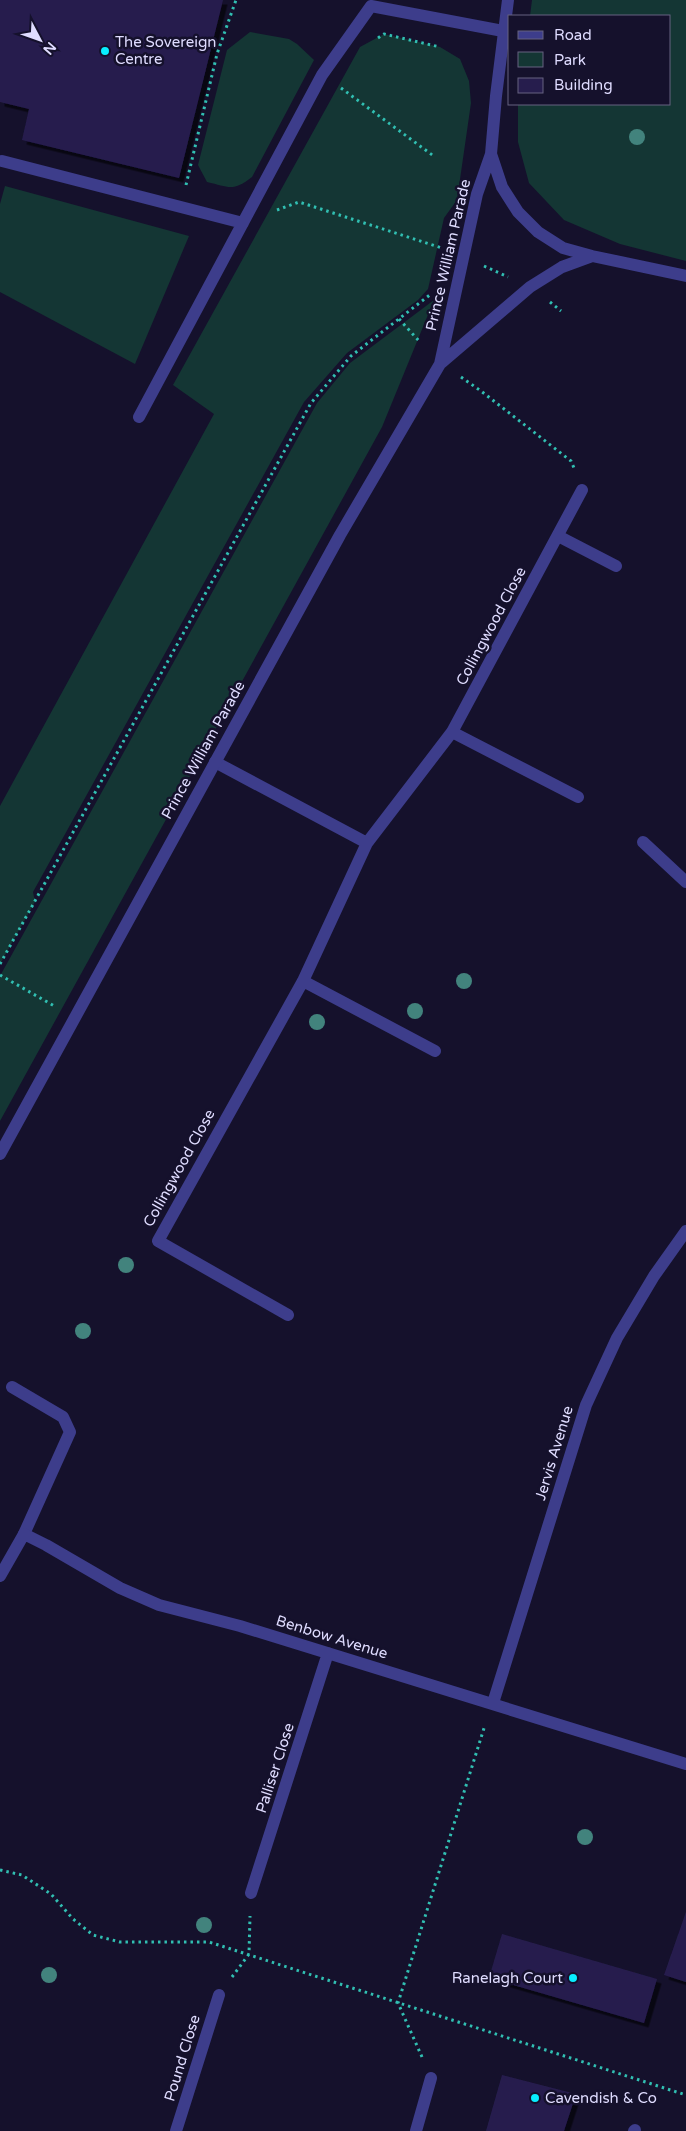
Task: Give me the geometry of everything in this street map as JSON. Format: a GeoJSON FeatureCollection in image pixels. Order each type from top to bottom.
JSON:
{"type":"FeatureCollection","features":[{"type":"Feature","properties":{"kind":"street"},"geometry":{"type":"LineString","coordinates":[[508,0],[503,31],[491,154],[502,187],[518,212],[538,232],[563,248],[686,276]]}},
{"type":"Feature","properties":{"kind":"street"},"geometry":{"type":"LineString","coordinates":[[139,417],[322,75],[369,3],[503,31]]}},
{"type":"Feature","properties":{"kind":"street","name":"Prince William Parade"},"geometry":{"type":"LineString","coordinates":[[0,1154],[340,535],[440,364],[478,194],[491,154]]}},
{"type":"Feature","properties":{"kind":"street"},"geometry":{"type":"LineString","coordinates":[[2,161],[243,223]]}},
{"type":"Feature","properties":{"kind":"street","name":"Prince William Parade"},"geometry":{"type":"LineString","coordinates":[[440,364],[530,286],[562,268],[592,256]]}},
{"type":"Feature","properties":{"kind":"street","name":"Collingwood Close"},"geometry":{"type":"LineString","coordinates":[[288,1315],[158,1241],[303,981],[367,843],[452,732],[582,490]]}},
{"type":"Feature","properties":{"kind":"street"},"geometry":{"type":"LineString","coordinates":[[558,536],[616,566]]}},
{"type":"Feature","properties":{"kind":"street"},"geometry":{"type":"LineString","coordinates":[[452,732],[578,797]]}},
{"type":"Feature","properties":{"kind":"street"},"geometry":{"type":"LineString","coordinates":[[215,762],[367,843]]}},
{"type":"Feature","properties":{"kind":"street"},"geometry":{"type":"LineString","coordinates":[[643,842],[686,882]]}},
{"type":"Feature","properties":{"kind":"street"},"geometry":{"type":"LineString","coordinates":[[303,981],[435,1051]]}},
{"type":"Feature","properties":{"kind":"street","name":"Jervis Avenue"},"geometry":{"type":"LineString","coordinates":[[493,1703],[586,1405],[617,1338],[654,1276],[686,1232]]}},
{"type":"Feature","properties":{"kind":"street"},"geometry":{"type":"LineString","coordinates":[[0,1576],[24,1534],[70,1432],[63,1417],[12,1387]]}},
{"type":"Feature","properties":{"kind":"street","name":"Benbow Avenue"},"geometry":{"type":"LineString","coordinates":[[24,1534],[120,1588],[159,1605],[240,1626],[686,1764]]}},
{"type":"Feature","properties":{"kind":"street","name":"Palliser Close"},"geometry":{"type":"LineString","coordinates":[[251,1893],[328,1653]]}},
{"type":"Feature","properties":{"kind":"street","name":"Pound Close"},"geometry":{"type":"LineString","coordinates":[[176,2131],[219,1995]]}},
{"type":"Feature","properties":{"kind":"street"},"geometry":{"type":"LineString","coordinates":[[416,2131],[431,2078]]}},
{"type":"Feature","properties":{"kind":"path"},"geometry":{"type":"LineString","coordinates":[[182,207],[217,54],[236,0]]}},
{"type":"Feature","properties":{"kind":"path"},"geometry":{"type":"LineString","coordinates":[[376,38],[384,34],[440,46]]}},
{"type":"Feature","properties":{"kind":"path"},"geometry":{"type":"LineString","coordinates":[[322,75],[436,157]]}},
{"type":"Feature","properties":{"kind":"path"},"geometry":{"type":"LineString","coordinates":[[243,223],[299,202],[443,249],[441,257]]}},
{"type":"Feature","properties":{"kind":"path"},"geometry":{"type":"LineString","coordinates":[[0,964],[311,403],[351,356],[433,292]]}},
{"type":"Feature","properties":{"kind":"path"},"geometry":{"type":"LineString","coordinates":[[481,391],[571,461],[582,490]]}},
{"type":"Feature","properties":{"kind":"path"},"geometry":{"type":"LineString","coordinates":[[0,975],[75,1017]]}},
{"type":"Feature","properties":{"kind":"path"},"geometry":{"type":"LineString","coordinates":[[431,2078],[398,2003],[493,1703]]}},
{"type":"Feature","properties":{"kind":"path"},"geometry":{"type":"LineString","coordinates":[[0,1870],[22,1875],[51,1894],[73,1919],[93,1935],[120,1942],[209,1942],[686,2095]]}},
{"type":"Feature","properties":{"kind":"path"},"geometry":{"type":"LineString","coordinates":[[219,1995],[248,1954],[251,1893]]}},
{"type":"Feature","properties":{"kind":"green space"},"geometry":{"type":"Polygon","coordinates":[[[532,0],[686,0],[686,261],[620,244],[564,220],[529,183],[518,142],[518,105],[671,105],[671,15],[530,15],[532,0]]]}},
{"type":"Feature","properties":{"kind":"green space"},"geometry":{"type":"Polygon","coordinates":[[[250,32],[289,39],[314,60],[252,177],[240,185],[226,187],[207,182],[198,165],[227,50],[250,32]]]}},
{"type":"Feature","properties":{"kind":"green space"},"geometry":{"type":"Polygon","coordinates":[[[384,34],[440,47],[460,59],[469,81],[471,103],[457,200],[444,218],[428,289],[418,300],[347,353],[304,402],[33,892],[35,902],[0,964],[0,806],[214,414],[173,385],[360,47],[384,34]]]}},
{"type":"Feature","properties":{"kind":"green space"},"geometry":{"type":"Polygon","coordinates":[[[5,186],[189,236],[135,364],[0,292],[0,204],[5,186]]]}},
{"type":"Feature","properties":{"kind":"green space"},"geometry":{"type":"Polygon","coordinates":[[[434,300],[382,427],[0,1121],[0,976],[317,403],[350,363],[434,300]]]}},
{"type":"Feature","properties":{"kind":"building","name":"The Sovereign Centre"},"geometry":{"type":"Polygon","coordinates":[[[0,0],[223,0],[179,178],[22,140],[29,109],[0,102],[0,0]]]}},
{"type":"Feature","properties":{"kind":"building"},"geometry":{"type":"Polygon","coordinates":[[[686,1912],[686,1982],[664,1975],[686,1912]]]}},
{"type":"Feature","properties":{"kind":"building","name":"Ranelagh Court"},"geometry":{"type":"Polygon","coordinates":[[[502,1934],[657,1979],[644,2023],[489,1978],[502,1934]]]}},
{"type":"Feature","properties":{"kind":"building"},"geometry":{"type":"Polygon","coordinates":[[[502,2075],[576,2094],[564,2131],[486,2131],[502,2075]]]}},
{"type":"Feature","properties":{"kind":"place","name":"The Sovereign Centre"},"geometry":{"type":"Point","coordinates":[105,51]}},
{"type":"Feature","properties":{"kind":"place","name":"Ranelagh Court"},"geometry":{"type":"Point","coordinates":[573,1978]}},
{"type":"Feature","properties":{"kind":"place","name":"Cavendish & Co"},"geometry":{"type":"Point","coordinates":[535,2098]}}]}
